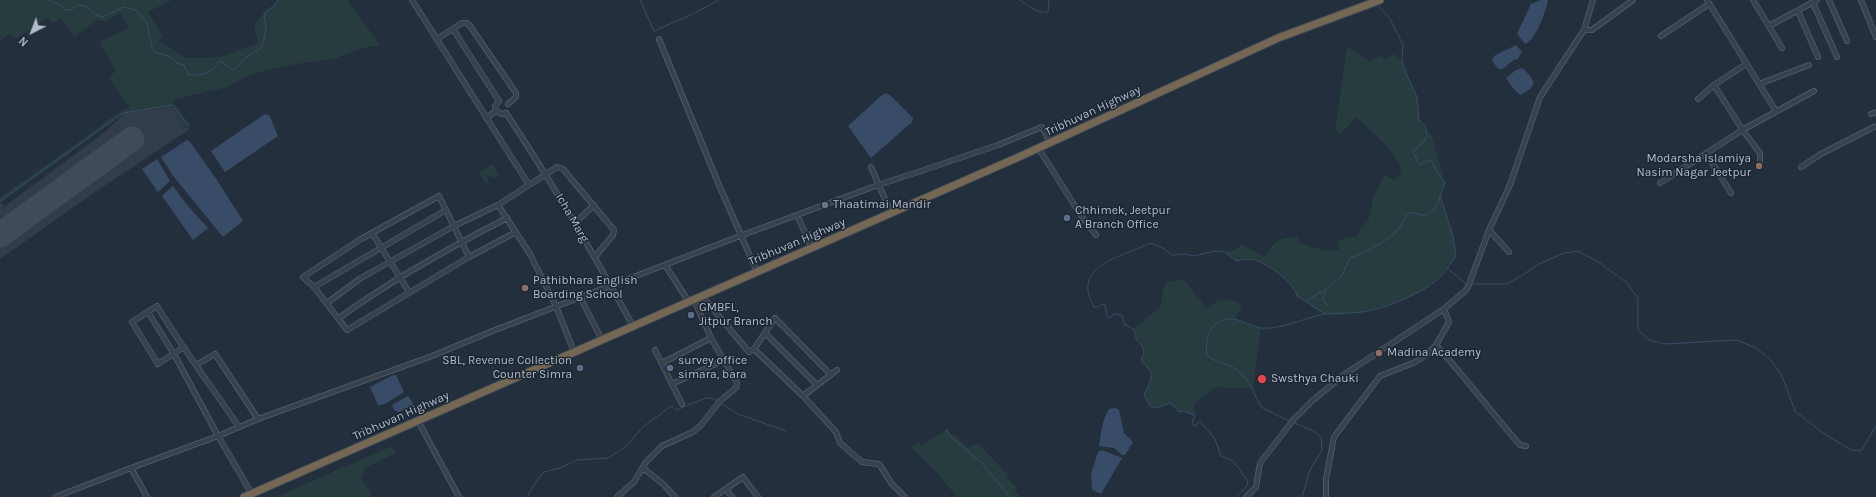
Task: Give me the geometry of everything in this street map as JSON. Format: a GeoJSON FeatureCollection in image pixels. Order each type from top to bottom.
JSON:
{"type":"FeatureCollection","features":[{"type":"Feature","properties":{"kind":"highway","name":"Tribhuvan Highway"},"geometry":{"type":"LineString","coordinates":[[244,497],[1039,149],[1278,38],[1380,0]]}},
{"type":"Feature","properties":{"kind":"street"},"geometry":{"type":"LineString","coordinates":[[412,0],[530,185]]}},
{"type":"Feature","properties":{"kind":"street"},"geometry":{"type":"LineString","coordinates":[[1246,497],[1256,487],[1260,463],[1294,419],[1312,401],[1344,374],[1444,309],[1468,287],[1489,230],[1510,186],[1540,97],[1584,30],[1594,0]]}},
{"type":"Feature","properties":{"kind":"street"},"geometry":{"type":"LineString","coordinates":[[1584,30],[1592,30],[1633,0]]}},
{"type":"Feature","properties":{"kind":"street"},"geometry":{"type":"LineString","coordinates":[[1753,0],[1782,48]]}},
{"type":"Feature","properties":{"kind":"street"},"geometry":{"type":"LineString","coordinates":[[1829,0],[1847,41]]}},
{"type":"Feature","properties":{"kind":"street"},"geometry":{"type":"LineString","coordinates":[[1862,0],[1876,37]]}},
{"type":"Feature","properties":{"kind":"street"},"geometry":{"type":"LineString","coordinates":[[1769,26],[1815,1],[1837,57]]}},
{"type":"Feature","properties":{"kind":"street"},"geometry":{"type":"LineString","coordinates":[[1661,36],[1708,2],[1776,111]]}},
{"type":"Feature","properties":{"kind":"street"},"geometry":{"type":"LineString","coordinates":[[1798,11],[1818,56]]}},
{"type":"Feature","properties":{"kind":"street"},"geometry":{"type":"LineString","coordinates":[[437,39],[462,23],[467,23],[516,93],[516,97],[508,104]]}},
{"type":"Feature","properties":{"kind":"street"},"geometry":{"type":"LineString","coordinates":[[453,29],[499,101]]}},
{"type":"Feature","properties":{"kind":"street"},"geometry":{"type":"LineString","coordinates":[[659,39],[740,236],[757,272]]}},
{"type":"Feature","properties":{"kind":"street"},"geometry":{"type":"LineString","coordinates":[[1698,99],[1714,85],[1746,64]]}},
{"type":"Feature","properties":{"kind":"street"},"geometry":{"type":"LineString","coordinates":[[1759,84],[1809,65]]}},
{"type":"Feature","properties":{"kind":"street"},"geometry":{"type":"LineString","coordinates":[[1714,85],[1760,153],[1760,162]]}},
{"type":"Feature","properties":{"kind":"street"},"geometry":{"type":"LineString","coordinates":[[1660,183],[1744,129],[1814,91]]}},
{"type":"Feature","properties":{"kind":"street"},"geometry":{"type":"LineString","coordinates":[[504,100],[508,104],[509,109],[506,113],[502,114],[496,111],[495,106],[499,101],[504,100]]}},
{"type":"Feature","properties":{"kind":"street"},"geometry":{"type":"LineString","coordinates":[[486,118],[496,111]]}},
{"type":"Feature","properties":{"kind":"street","name":"Icha Marg"},"geometry":{"type":"LineString","coordinates":[[506,113],[546,174],[595,257],[633,326]]}},
{"type":"Feature","properties":{"kind":"street"},"geometry":{"type":"LineString","coordinates":[[1801,167],[1820,154],[1876,126]]}},
{"type":"Feature","properties":{"kind":"street"},"geometry":{"type":"LineString","coordinates":[[55,497],[218,436],[258,419],[446,350],[556,306],[878,184],[957,159],[1042,127],[1050,143]]}},
{"type":"Feature","properties":{"kind":"street"},"geometry":{"type":"LineString","coordinates":[[1039,149],[1080,214],[1096,235]]}},
{"type":"Feature","properties":{"kind":"street"},"geometry":{"type":"LineString","coordinates":[[1706,153],[1731,192]]}},
{"type":"Feature","properties":{"kind":"street"},"geometry":{"type":"LineString","coordinates":[[327,303],[361,278],[454,226],[498,205],[555,167],[561,167],[613,227],[615,232],[595,257]]}},
{"type":"Feature","properties":{"kind":"street"},"geometry":{"type":"LineString","coordinates":[[870,167],[891,213]]}},
{"type":"Feature","properties":{"kind":"street"},"geometry":{"type":"LineString","coordinates":[[469,257],[439,196],[372,233],[303,277],[314,287],[347,330],[469,257],[516,232]]}},
{"type":"Feature","properties":{"kind":"street"},"geometry":{"type":"LineString","coordinates":[[498,205],[530,254],[556,306],[574,352]]}},
{"type":"Feature","properties":{"kind":"street"},"geometry":{"type":"LineString","coordinates":[[575,223],[594,205]]}},
{"type":"Feature","properties":{"kind":"street"},"geometry":{"type":"LineString","coordinates":[[314,287],[381,246],[446,210]]}},
{"type":"Feature","properties":{"kind":"street"},"geometry":{"type":"LineString","coordinates":[[797,215],[812,248]]}},
{"type":"Feature","properties":{"kind":"street"},"geometry":{"type":"LineString","coordinates":[[338,318],[368,296],[400,277],[507,218]]}},
{"type":"Feature","properties":{"kind":"street"},"geometry":{"type":"LineString","coordinates":[[1489,230],[1508,252]]}},
{"type":"Feature","properties":{"kind":"street"},"geometry":{"type":"LineString","coordinates":[[372,233],[409,292]]}},
{"type":"Feature","properties":{"kind":"street"},"geometry":{"type":"LineString","coordinates":[[617,497],[634,482],[646,462],[662,446],[692,432],[700,425],[719,402],[736,388],[737,382],[691,301],[665,265]]}},
{"type":"Feature","properties":{"kind":"street"},"geometry":{"type":"LineString","coordinates":[[702,296],[749,352],[754,349],[776,318],[831,375]]}},
{"type":"Feature","properties":{"kind":"street"},"geometry":{"type":"LineString","coordinates":[[580,297],[602,340]]}},
{"type":"Feature","properties":{"kind":"street"},"geometry":{"type":"LineString","coordinates":[[184,347],[158,364],[132,322],[157,306],[239,427]]}},
{"type":"Feature","properties":{"kind":"street"},"geometry":{"type":"LineString","coordinates":[[1326,497],[1326,479],[1334,437],[1380,376],[1414,363],[1425,356],[1436,345],[1449,322],[1444,309]]}},
{"type":"Feature","properties":{"kind":"street"},"geometry":{"type":"LineString","coordinates":[[148,312],[174,354],[218,436],[252,494]]}},
{"type":"Feature","properties":{"kind":"street"},"geometry":{"type":"LineString","coordinates":[[765,333],[817,385]]}},
{"type":"Feature","properties":{"kind":"street"},"geometry":{"type":"LineString","coordinates":[[662,363],[711,338]]}},
{"type":"Feature","properties":{"kind":"street"},"geometry":{"type":"LineString","coordinates":[[1436,345],[1465,377],[1493,415],[1520,445],[1526,446]]}},
{"type":"Feature","properties":{"kind":"street"},"geometry":{"type":"LineString","coordinates":[[754,349],[803,396],[836,432],[840,443],[862,462],[879,464],[892,484],[905,497]]}},
{"type":"Feature","properties":{"kind":"street"},"geometry":{"type":"LineString","coordinates":[[655,350],[682,404]]}},
{"type":"Feature","properties":{"kind":"street"},"geometry":{"type":"LineString","coordinates":[[196,365],[216,354],[258,419]]}},
{"type":"Feature","properties":{"kind":"street"},"geometry":{"type":"LineString","coordinates":[[672,384],[724,360]]}},
{"type":"Feature","properties":{"kind":"street"},"geometry":{"type":"LineString","coordinates":[[803,396],[837,370]]}},
{"type":"Feature","properties":{"kind":"street"},"geometry":{"type":"LineString","coordinates":[[418,421],[459,497]]}},
{"type":"Feature","properties":{"kind":"street"},"geometry":{"type":"LineString","coordinates":[[131,468],[147,497]]}},
{"type":"Feature","properties":{"kind":"street"},"geometry":{"type":"LineString","coordinates":[[642,468],[664,484],[675,497]]}},
{"type":"Feature","properties":{"kind":"street"},"geometry":{"type":"LineString","coordinates":[[714,497],[743,477],[758,497]]}},
{"type":"Feature","properties":{"kind":"street"},"geometry":{"type":"LineString","coordinates":[[726,489],[732,497]]}},
{"type":"Feature","properties":{"kind":"shaded area"},"geometry":{"type":"Polygon","coordinates":[[[161,107],[172,107],[190,129],[95,192],[0,259],[0,203],[5,206],[101,135],[125,113],[161,107]]]}},
{"type":"Feature","properties":{"kind":"green space"},"geometry":{"type":"Polygon","coordinates":[[[0,0],[172,0],[148,12],[163,36],[159,41],[186,58],[220,57],[258,43],[254,25],[278,0],[347,0],[380,45],[363,48],[334,59],[296,64],[260,72],[247,76],[228,87],[172,100],[190,125],[186,129],[172,107],[125,113],[0,203],[0,197],[109,119],[130,106],[126,104],[109,77],[116,71],[99,42],[129,28],[120,13],[106,21],[97,20],[74,37],[61,18],[52,23],[48,18],[15,39],[10,33],[0,41],[0,0]]]}},
{"type":"Feature","properties":{"kind":"green space"},"geometry":{"type":"Polygon","coordinates":[[[1347,47],[1370,61],[1381,56],[1386,59],[1394,54],[1402,61],[1417,97],[1419,120],[1432,136],[1445,183],[1440,196],[1453,236],[1456,256],[1435,281],[1419,293],[1378,308],[1362,312],[1335,315],[1322,313],[1297,296],[1291,285],[1280,274],[1267,265],[1252,259],[1236,261],[1225,252],[1237,249],[1242,244],[1264,257],[1277,241],[1285,238],[1298,237],[1299,243],[1314,248],[1324,250],[1340,249],[1337,241],[1357,236],[1360,228],[1368,221],[1374,196],[1384,175],[1395,180],[1402,172],[1395,156],[1376,135],[1356,117],[1341,134],[1335,131],[1347,47]]]}},
{"type":"Feature","properties":{"kind":"green space"},"geometry":{"type":"Polygon","coordinates":[[[492,164],[499,174],[493,179],[490,175],[487,178],[489,181],[486,183],[479,173],[492,164]]]}},
{"type":"Feature","properties":{"kind":"green space"},"geometry":{"type":"Polygon","coordinates":[[[1183,279],[1207,308],[1219,300],[1235,301],[1242,306],[1235,319],[1261,328],[1253,389],[1216,387],[1194,404],[1195,416],[1184,411],[1179,412],[1171,403],[1156,408],[1150,406],[1144,395],[1152,373],[1141,360],[1144,351],[1141,344],[1136,339],[1136,334],[1133,329],[1160,307],[1165,283],[1183,279]]]}},
{"type":"Feature","properties":{"kind":"green space"},"geometry":{"type":"Polygon","coordinates":[[[948,430],[952,435],[954,434],[968,448],[978,443],[1008,475],[1006,477],[1017,488],[1015,491],[1021,497],[957,497],[932,467],[911,448],[919,442],[922,445],[948,430]]]}},
{"type":"Feature","properties":{"kind":"green space"},"geometry":{"type":"Polygon","coordinates":[[[392,446],[396,453],[365,468],[361,479],[371,492],[370,497],[276,497],[392,446]]]}},
{"type":"Feature","properties":{"kind":"water"},"geometry":{"type":"Polygon","coordinates":[[[1541,0],[1548,0],[1543,18],[1533,37],[1525,44],[1517,34],[1531,4],[1541,0]]]}},
{"type":"Feature","properties":{"kind":"water"},"geometry":{"type":"Polygon","coordinates":[[[1516,45],[1522,52],[1518,59],[1514,60],[1502,69],[1498,69],[1492,60],[1494,56],[1516,45]]]}},
{"type":"Feature","properties":{"kind":"water"},"geometry":{"type":"Polygon","coordinates":[[[1523,68],[1534,83],[1530,89],[1520,95],[1506,78],[1516,70],[1523,68]]]}},
{"type":"Feature","properties":{"kind":"water"},"geometry":{"type":"Polygon","coordinates":[[[887,93],[913,118],[912,122],[871,158],[848,126],[882,95],[887,93]]]}},
{"type":"Feature","properties":{"kind":"water"},"geometry":{"type":"Polygon","coordinates":[[[265,114],[269,115],[278,136],[225,172],[211,151],[265,114]]]}},
{"type":"Feature","properties":{"kind":"water"},"geometry":{"type":"Polygon","coordinates":[[[187,140],[215,177],[243,221],[223,237],[174,177],[161,157],[187,140]]]}},
{"type":"Feature","properties":{"kind":"water"},"geometry":{"type":"Polygon","coordinates":[[[157,159],[170,181],[158,192],[142,169],[157,159]]]}},
{"type":"Feature","properties":{"kind":"water"},"geometry":{"type":"Polygon","coordinates":[[[173,186],[187,205],[208,228],[193,240],[162,196],[173,186]]]}},
{"type":"Feature","properties":{"kind":"water"},"geometry":{"type":"Polygon","coordinates":[[[396,375],[404,392],[385,404],[378,405],[370,387],[396,375]]]}},
{"type":"Feature","properties":{"kind":"water"},"geometry":{"type":"Polygon","coordinates":[[[408,396],[414,405],[399,412],[395,411],[392,405],[408,396]]]}},
{"type":"Feature","properties":{"kind":"water"},"geometry":{"type":"Polygon","coordinates":[[[1115,408],[1119,410],[1124,433],[1133,442],[1125,455],[1122,455],[1114,448],[1099,446],[1105,418],[1109,409],[1115,408]]]}},
{"type":"Feature","properties":{"kind":"water"},"geometry":{"type":"Polygon","coordinates":[[[1102,450],[1122,458],[1101,494],[1092,490],[1091,474],[1098,452],[1102,450]]]}},
{"type":"Feature","properties":{"kind":"waterway"},"geometry":{"type":"LineString","coordinates":[[49,0],[60,5],[65,10],[71,10],[78,5],[88,7],[96,15],[102,17],[124,7],[136,10],[146,20],[152,47],[156,53],[169,56],[177,63],[184,65],[188,74],[193,75],[210,71],[220,61],[234,70],[245,58],[260,49],[263,44],[266,27],[264,13],[274,6],[278,0]]}},
{"type":"Feature","properties":{"kind":"waterway"},"geometry":{"type":"LineString","coordinates":[[640,0],[654,31],[695,13],[719,0]]}},
{"type":"Feature","properties":{"kind":"waterway"},"geometry":{"type":"LineString","coordinates":[[1020,0],[1026,5],[1041,12],[1048,12],[1049,0]]}},
{"type":"Feature","properties":{"kind":"waterway"},"geometry":{"type":"LineString","coordinates":[[1328,305],[1323,300],[1325,290],[1341,277],[1350,258],[1361,254],[1392,236],[1410,212],[1422,215],[1430,213],[1436,206],[1445,183],[1438,174],[1432,161],[1427,161],[1419,165],[1413,151],[1423,143],[1427,136],[1426,127],[1419,120],[1417,97],[1402,61],[1403,45],[1390,19],[1378,5]]}},
{"type":"Feature","properties":{"kind":"waterway"},"geometry":{"type":"LineString","coordinates":[[0,201],[123,113],[172,105],[188,126]]}},
{"type":"Feature","properties":{"kind":"waterway"},"geometry":{"type":"LineString","coordinates":[[1289,421],[1261,407],[1248,382],[1237,370],[1214,360],[1207,355],[1207,339],[1211,330],[1218,322],[1228,319],[1237,320],[1256,327],[1268,328],[1283,326],[1320,315],[1357,313],[1393,304],[1426,288],[1441,276],[1456,256],[1453,236],[1440,196]]}},
{"type":"Feature","properties":{"kind":"waterway"},"geometry":{"type":"LineString","coordinates":[[1236,497],[1247,486],[1248,481],[1233,461],[1221,456],[1215,439],[1200,421],[1195,426],[1192,423],[1195,416],[1184,411],[1179,412],[1171,403],[1156,408],[1150,406],[1144,395],[1152,373],[1141,360],[1144,354],[1141,344],[1136,339],[1133,330],[1124,324],[1122,315],[1114,314],[1110,318],[1107,316],[1105,305],[1102,304],[1098,307],[1094,307],[1088,293],[1089,281],[1094,272],[1102,265],[1150,243],[1163,248],[1172,255],[1184,254],[1194,256],[1215,251],[1225,252],[1236,261],[1252,259],[1267,265],[1280,274],[1291,285],[1297,296],[1325,314]]}},
{"type":"Feature","properties":{"kind":"waterway"},"geometry":{"type":"LineString","coordinates":[[1471,284],[1507,284],[1539,264],[1564,253],[1578,251],[1600,263],[1627,283],[1638,298],[1638,330],[1649,340],[1664,344],[1736,340],[1756,348],[1770,359],[1782,376],[1795,411],[1823,433],[1851,450],[1861,451],[1876,426]]}},
{"type":"Feature","properties":{"kind":"waterway"},"geometry":{"type":"LineString","coordinates":[[1447,268],[1466,284]]}},
{"type":"Feature","properties":{"kind":"waterway"},"geometry":{"type":"LineString","coordinates":[[1306,301],[1324,290]]}},
{"type":"Feature","properties":{"kind":"waterway"},"geometry":{"type":"LineString","coordinates":[[527,497],[537,480],[544,472],[560,468],[577,460],[608,458],[625,447],[643,427],[671,406],[676,410],[706,398],[712,398],[717,401]]}},
{"type":"Feature","properties":{"kind":"waterway"},"geometry":{"type":"LineString","coordinates":[[720,403],[738,414],[786,431]]}},
{"type":"Feature","properties":{"kind":"waterway"},"geometry":{"type":"LineString","coordinates":[[1294,423],[1314,431],[1321,437],[1322,450],[1310,470],[1302,497]]}},
{"type":"Feature","properties":{"kind":"waterway"},"geometry":{"type":"LineString","coordinates":[[946,430],[952,438],[981,462],[1010,497]]}},
{"type":"Feature","properties":{"kind":"runway"},"geometry":{"type":"LineString","coordinates":[[0,235],[132,139]]}},
{"type":"Feature","properties":{"kind":"place","name":"Modarsha Islamiya Nasim Nagar Jeetpur"},"geometry":{"type":"Point","coordinates":[1759,166]}},
{"type":"Feature","properties":{"kind":"place","name":"Thaatimai Mandir"},"geometry":{"type":"Point","coordinates":[825,205]}},
{"type":"Feature","properties":{"kind":"place","name":"Chhimek, Jeetpur A Branch Office"},"geometry":{"type":"Point","coordinates":[1067,218]}},
{"type":"Feature","properties":{"kind":"place","name":"Pathibhara English Boarding School"},"geometry":{"type":"Point","coordinates":[525,288]}},
{"type":"Feature","properties":{"kind":"place","name":"GMBFL, Jitpur Branch"},"geometry":{"type":"Point","coordinates":[691,315]}},
{"type":"Feature","properties":{"kind":"place","name":"Madina Academy"},"geometry":{"type":"Point","coordinates":[1379,353]}},
{"type":"Feature","properties":{"kind":"place","name":"SBL, Revenue Collection Counter Simra"},"geometry":{"type":"Point","coordinates":[580,368]}},
{"type":"Feature","properties":{"kind":"place","name":"survey office simara, bara"},"geometry":{"type":"Point","coordinates":[670,368]}},
{"type":"Feature","properties":{"kind":"place","name":"Swsthya Chauki"},"geometry":{"type":"Point","coordinates":[1262,379]}}]}
